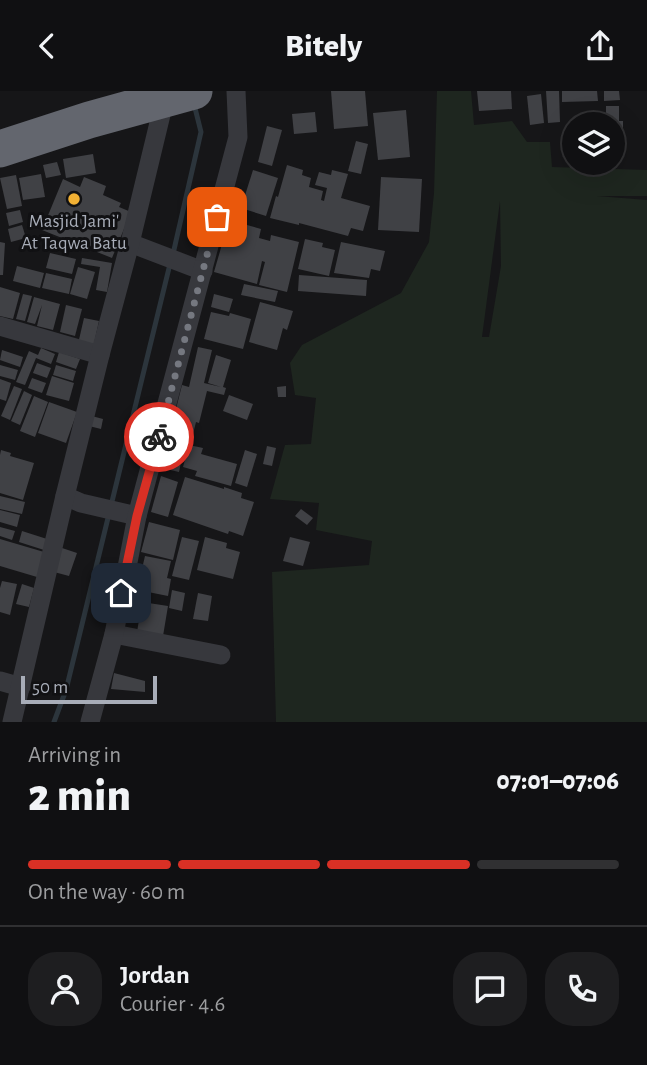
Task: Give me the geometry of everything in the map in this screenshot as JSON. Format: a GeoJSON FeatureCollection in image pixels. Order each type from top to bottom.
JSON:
{"type":"FeatureCollection","features":[{"type":"Feature","properties":{"kind":"highway"},"geometry":{"type":"LineString","coordinates":[[0,126],[117,91]]}},
{"type":"Feature","properties":{"kind":"highway"},"geometry":{"type":"LineString","coordinates":[[0,149],[89,120],[180,95]]}},
{"type":"Feature","properties":{"kind":"street"},"geometry":{"type":"LineString","coordinates":[[90,722],[114,634],[135,516],[199,269],[237,137],[236,91]]}},
{"type":"Feature","properties":{"kind":"street"},"geometry":{"type":"LineString","coordinates":[[12,722],[73,499],[100,355],[180,95]]}},
{"type":"Feature","properties":{"kind":"street"},"geometry":{"type":"LineString","coordinates":[[134,245],[199,269]]}},
{"type":"Feature","properties":{"kind":"street"},"geometry":{"type":"LineString","coordinates":[[0,326],[100,355]]}},
{"type":"Feature","properties":{"kind":"street"},"geometry":{"type":"LineString","coordinates":[[73,499],[135,516]]}},
{"type":"Feature","properties":{"kind":"street"},"geometry":{"type":"LineString","coordinates":[[114,634],[221,655]]}},
{"type":"Feature","properties":{"kind":"street"},"geometry":{"type":"LineString","coordinates":[[0,681],[21,687]]}},
{"type":"Feature","properties":{"kind":"shaded area"},"geometry":{"type":"Polygon","coordinates":[[[437,91],[471,91],[474,125],[512,121],[527,142],[550,142],[552,167],[562,167],[562,175],[625,175],[625,169],[647,170],[647,196],[597,196],[647,200],[647,722],[276,722],[272,572],[369,565],[372,541],[316,530],[319,503],[270,499],[285,445],[311,444],[316,398],[295,395],[290,363],[302,345],[401,293],[429,242],[434,193],[437,91]],[[500,201],[482,337],[489,337],[501,266],[500,201]]]}},
{"type":"Feature","properties":{"kind":"building"},"geometry":{"type":"Polygon","coordinates":[[[331,91],[365,91],[368,126],[334,129],[331,91]]]}},
{"type":"Feature","properties":{"kind":"building"},"geometry":{"type":"Polygon","coordinates":[[[477,91],[511,91],[512,109],[479,111],[477,91]]]}},
{"type":"Feature","properties":{"kind":"building"},"geometry":{"type":"Polygon","coordinates":[[[546,91],[559,91],[560,122],[548,123],[546,91]]]}},
{"type":"Feature","properties":{"kind":"building"},"geometry":{"type":"Polygon","coordinates":[[[562,91],[597,91],[598,101],[562,102],[562,91]]]}},
{"type":"Feature","properties":{"kind":"building"},"geometry":{"type":"Polygon","coordinates":[[[604,91],[619,91],[620,100],[604,101],[604,91]]]}},
{"type":"Feature","properties":{"kind":"building"},"geometry":{"type":"Polygon","coordinates":[[[541,94],[544,123],[530,125],[527,96],[541,94]]]}},
{"type":"Feature","properties":{"kind":"building"},"geometry":{"type":"Polygon","coordinates":[[[606,106],[619,106],[619,112],[606,112],[606,106]]]}},
{"type":"Feature","properties":{"kind":"building"},"geometry":{"type":"Polygon","coordinates":[[[406,110],[410,157],[378,160],[373,113],[406,110]]]}},
{"type":"Feature","properties":{"kind":"building"},"geometry":{"type":"Polygon","coordinates":[[[315,112],[317,132],[294,134],[292,114],[315,112]]]}},
{"type":"Feature","properties":{"kind":"building"},"geometry":{"type":"Polygon","coordinates":[[[267,126],[282,130],[272,166],[258,162],[267,126]]]}},
{"type":"Feature","properties":{"kind":"building"},"geometry":{"type":"Polygon","coordinates":[[[356,141],[368,144],[361,174],[348,171],[356,141]]]}},
{"type":"Feature","properties":{"kind":"building"},"geometry":{"type":"Polygon","coordinates":[[[93,154],[96,173],[66,178],[63,159],[93,154]]]}},
{"type":"Feature","properties":{"kind":"building"},"geometry":{"type":"Polygon","coordinates":[[[57,162],[61,175],[46,178],[43,165],[57,162]]]}},
{"type":"Feature","properties":{"kind":"building"},"geometry":{"type":"Polygon","coordinates":[[[287,165],[303,170],[302,175],[311,178],[309,187],[323,191],[321,200],[324,201],[327,188],[315,185],[319,172],[331,175],[332,170],[348,174],[341,198],[370,206],[363,231],[351,228],[348,236],[270,218],[287,165]]]}},
{"type":"Feature","properties":{"kind":"building"},"geometry":{"type":"Polygon","coordinates":[[[253,170],[278,178],[266,216],[241,208],[253,170]]]}},
{"type":"Feature","properties":{"kind":"building"},"geometry":{"type":"Polygon","coordinates":[[[41,174],[45,197],[23,200],[19,178],[41,174]]]}},
{"type":"Feature","properties":{"kind":"building"},"geometry":{"type":"Polygon","coordinates":[[[16,175],[22,206],[7,209],[0,178],[16,175]]]}},
{"type":"Feature","properties":{"kind":"building"},"geometry":{"type":"Polygon","coordinates":[[[84,177],[106,186],[103,195],[121,203],[119,207],[131,212],[112,258],[42,230],[63,179],[80,187],[84,177]]]}},
{"type":"Feature","properties":{"kind":"building"},"geometry":{"type":"Polygon","coordinates":[[[381,177],[422,179],[419,232],[378,230],[381,177]]]}},
{"type":"Feature","properties":{"kind":"building"},"geometry":{"type":"Polygon","coordinates":[[[20,210],[23,222],[9,226],[6,213],[20,210]]]}},
{"type":"Feature","properties":{"kind":"building"},"geometry":{"type":"Polygon","coordinates":[[[229,220],[261,229],[259,238],[270,241],[271,235],[299,242],[287,292],[259,285],[265,262],[262,261],[257,284],[214,272],[229,220]]]}},
{"type":"Feature","properties":{"kind":"building"},"geometry":{"type":"Polygon","coordinates":[[[22,225],[26,238],[11,242],[8,229],[22,225]]]}},
{"type":"Feature","properties":{"kind":"building"},"geometry":{"type":"Polygon","coordinates":[[[305,239],[323,243],[322,247],[335,250],[329,276],[298,269],[305,239]]]}},
{"type":"Feature","properties":{"kind":"building"},"geometry":{"type":"Polygon","coordinates":[[[0,242],[5,243],[3,275],[0,275],[0,242]]]}},
{"type":"Feature","properties":{"kind":"building"},"geometry":{"type":"Polygon","coordinates":[[[341,242],[385,251],[380,271],[371,269],[369,278],[334,273],[341,242]]]}},
{"type":"Feature","properties":{"kind":"building"},"geometry":{"type":"Polygon","coordinates":[[[50,253],[76,259],[72,274],[46,268],[50,253]]]}},
{"type":"Feature","properties":{"kind":"building"},"geometry":{"type":"Polygon","coordinates":[[[82,258],[112,263],[107,292],[96,290],[100,267],[81,264],[82,258]]]}},
{"type":"Feature","properties":{"kind":"building"},"geometry":{"type":"Polygon","coordinates":[[[17,266],[44,273],[40,288],[13,281],[17,266]]]}},
{"type":"Feature","properties":{"kind":"building"},"geometry":{"type":"Polygon","coordinates":[[[78,267],[95,272],[87,299],[70,294],[78,267]]]}},
{"type":"Feature","properties":{"kind":"building"},"geometry":{"type":"Polygon","coordinates":[[[46,273],[72,279],[69,294],[42,288],[46,273]]]}},
{"type":"Feature","properties":{"kind":"building"},"geometry":{"type":"Polygon","coordinates":[[[299,275],[367,280],[366,296],[298,291],[299,275]]]}},
{"type":"Feature","properties":{"kind":"building"},"geometry":{"type":"Polygon","coordinates":[[[244,284],[278,291],[275,302],[241,295],[244,284]]]}},
{"type":"Feature","properties":{"kind":"building"},"geometry":{"type":"Polygon","coordinates":[[[0,287],[20,293],[13,319],[0,316],[0,287]]]}},
{"type":"Feature","properties":{"kind":"building"},"geometry":{"type":"Polygon","coordinates":[[[23,294],[32,296],[25,321],[16,319],[23,294]]]}},
{"type":"Feature","properties":{"kind":"building"},"geometry":{"type":"Polygon","coordinates":[[[214,294],[233,299],[229,312],[211,307],[214,294]]]}},
{"type":"Feature","properties":{"kind":"building"},"geometry":{"type":"Polygon","coordinates":[[[34,297],[60,304],[53,330],[37,326],[42,305],[35,324],[27,322],[34,297]]]}},
{"type":"Feature","properties":{"kind":"building"},"geometry":{"type":"Polygon","coordinates":[[[260,302],[293,311],[287,330],[283,328],[277,350],[249,342],[260,302]]]}},
{"type":"Feature","properties":{"kind":"building"},"geometry":{"type":"Polygon","coordinates":[[[66,305],[82,309],[75,336],[60,332],[66,305]]]}},
{"type":"Feature","properties":{"kind":"building"},"geometry":{"type":"Polygon","coordinates":[[[211,312],[229,316],[230,313],[251,319],[243,349],[204,339],[211,312]]]}},
{"type":"Feature","properties":{"kind":"building"},"geometry":{"type":"Polygon","coordinates":[[[84,318],[99,321],[93,348],[78,344],[84,318]]]}},
{"type":"Feature","properties":{"kind":"building"},"geometry":{"type":"Polygon","coordinates":[[[198,347],[212,350],[204,383],[221,387],[208,383],[216,355],[231,360],[223,387],[226,388],[224,395],[207,391],[199,423],[196,422],[193,434],[171,429],[182,385],[189,387],[198,347]]]}},
{"type":"Feature","properties":{"kind":"building"},"geometry":{"type":"Polygon","coordinates":[[[41,348],[55,354],[51,364],[36,358],[25,385],[16,382],[29,351],[38,355],[41,348]]]}},
{"type":"Feature","properties":{"kind":"building"},"geometry":{"type":"Polygon","coordinates":[[[2,350],[23,357],[20,367],[0,360],[2,350]]]}},
{"type":"Feature","properties":{"kind":"building"},"geometry":{"type":"Polygon","coordinates":[[[59,352],[80,359],[76,369],[56,362],[59,352]]]}},
{"type":"Feature","properties":{"kind":"building"},"geometry":{"type":"Polygon","coordinates":[[[37,363],[51,368],[47,378],[33,373],[37,363]]]}},
{"type":"Feature","properties":{"kind":"building"},"geometry":{"type":"Polygon","coordinates":[[[0,365],[18,370],[15,380],[0,376],[0,365]]]}},
{"type":"Feature","properties":{"kind":"building"},"geometry":{"type":"Polygon","coordinates":[[[56,365],[76,371],[73,381],[53,375],[56,365]]]}},
{"type":"Feature","properties":{"kind":"building"},"geometry":{"type":"Polygon","coordinates":[[[52,376],[74,383],[69,401],[46,395],[52,376]]]}},
{"type":"Feature","properties":{"kind":"building"},"geometry":{"type":"Polygon","coordinates":[[[32,378],[46,383],[42,393],[28,388],[32,378]]]}},
{"type":"Feature","properties":{"kind":"building"},"geometry":{"type":"Polygon","coordinates":[[[0,379],[11,383],[6,401],[0,399],[0,379]]]}},
{"type":"Feature","properties":{"kind":"building"},"geometry":{"type":"Polygon","coordinates":[[[14,386],[22,389],[10,420],[1,416],[14,386]]]}},
{"type":"Feature","properties":{"kind":"building"},"geometry":{"type":"Polygon","coordinates":[[[286,386],[286,397],[278,397],[277,387],[286,386]]]}},
{"type":"Feature","properties":{"kind":"building"},"geometry":{"type":"Polygon","coordinates":[[[24,391],[32,395],[20,425],[11,421],[24,391]]]}},
{"type":"Feature","properties":{"kind":"building"},"geometry":{"type":"Polygon","coordinates":[[[229,395],[253,404],[247,420],[223,411],[229,395]]]}},
{"type":"Feature","properties":{"kind":"building"},"geometry":{"type":"Polygon","coordinates":[[[34,396],[48,402],[35,437],[20,431],[34,396]]]}},
{"type":"Feature","properties":{"kind":"building"},"geometry":{"type":"Polygon","coordinates":[[[49,402],[77,412],[66,443],[38,433],[49,402]]]}},
{"type":"Feature","properties":{"kind":"building"},"geometry":{"type":"Polygon","coordinates":[[[88,415],[103,419],[101,429],[85,425],[88,415]]]}},
{"type":"Feature","properties":{"kind":"building"},"geometry":{"type":"Polygon","coordinates":[[[169,439],[185,443],[179,472],[162,468],[169,439]]]}},
{"type":"Feature","properties":{"kind":"building"},"geometry":{"type":"Polygon","coordinates":[[[189,445],[203,448],[201,454],[237,464],[231,486],[195,476],[197,471],[183,467],[189,445]]]}},
{"type":"Feature","properties":{"kind":"building"},"geometry":{"type":"Polygon","coordinates":[[[267,446],[276,448],[272,466],[263,464],[267,446]]]}},
{"type":"Feature","properties":{"kind":"building"},"geometry":{"type":"Polygon","coordinates":[[[1,450],[11,453],[10,456],[34,463],[23,500],[0,493],[1,450]]]}},
{"type":"Feature","properties":{"kind":"building"},"geometry":{"type":"Polygon","coordinates":[[[245,450],[257,454],[247,487],[235,483],[245,450]]]}},
{"type":"Feature","properties":{"kind":"building"},"geometry":{"type":"Polygon","coordinates":[[[161,476],[178,482],[168,517],[151,512],[161,476]]]}},
{"type":"Feature","properties":{"kind":"building"},"geometry":{"type":"Polygon","coordinates":[[[185,477],[242,493],[241,498],[254,502],[243,536],[229,531],[228,534],[173,515],[185,477]]]}},
{"type":"Feature","properties":{"kind":"building"},"geometry":{"type":"Polygon","coordinates":[[[0,496],[25,502],[22,514],[0,509],[0,496]]]}},
{"type":"Feature","properties":{"kind":"building"},"geometry":{"type":"Polygon","coordinates":[[[301,509],[313,518],[307,525],[295,516],[301,509]]]}},
{"type":"Feature","properties":{"kind":"building"},"geometry":{"type":"Polygon","coordinates":[[[0,510],[20,515],[17,527],[0,522],[0,510]]]}},
{"type":"Feature","properties":{"kind":"building"},"geometry":{"type":"Polygon","coordinates":[[[149,522],[180,530],[173,560],[141,552],[149,522]]]}},
{"type":"Feature","properties":{"kind":"building"},"geometry":{"type":"Polygon","coordinates":[[[0,527],[15,531],[12,540],[0,536],[0,527]]]}},
{"type":"Feature","properties":{"kind":"building"},"geometry":{"type":"Polygon","coordinates":[[[22,531],[47,539],[44,550],[19,542],[22,531]]]}},
{"type":"Feature","properties":{"kind":"building"},"geometry":{"type":"Polygon","coordinates":[[[182,537],[199,541],[189,580],[172,576],[182,537]]]}},
{"type":"Feature","properties":{"kind":"building"},"geometry":{"type":"Polygon","coordinates":[[[205,537],[227,543],[226,548],[240,552],[233,579],[197,570],[205,537]]]}},
{"type":"Feature","properties":{"kind":"building"},"geometry":{"type":"Polygon","coordinates":[[[290,537],[310,542],[303,566],[283,561],[290,537]]]}},
{"type":"Feature","properties":{"kind":"building"},"geometry":{"type":"Polygon","coordinates":[[[0,539],[44,552],[37,577],[0,566],[0,539]]]}},
{"type":"Feature","properties":{"kind":"building"},"geometry":{"type":"Polygon","coordinates":[[[62,548],[77,553],[69,576],[54,572],[62,548]]]}},
{"type":"Feature","properties":{"kind":"building"},"geometry":{"type":"Polygon","coordinates":[[[145,556],[171,561],[167,578],[171,579],[168,596],[133,589],[145,556]]]}},
{"type":"Feature","properties":{"kind":"building"},"geometry":{"type":"Polygon","coordinates":[[[2,581],[17,584],[10,615],[0,612],[2,581]]]}},
{"type":"Feature","properties":{"kind":"building"},"geometry":{"type":"Polygon","coordinates":[[[22,584],[34,588],[29,607],[16,604],[22,584]]]}},
{"type":"Feature","properties":{"kind":"building"},"geometry":{"type":"Polygon","coordinates":[[[172,590],[185,593],[182,611],[169,608],[172,590]]]}},
{"type":"Feature","properties":{"kind":"building"},"geometry":{"type":"Polygon","coordinates":[[[198,593],[212,596],[208,621],[193,619],[198,593]]]}},
{"type":"Feature","properties":{"kind":"building"},"geometry":{"type":"Polygon","coordinates":[[[142,602],[168,606],[163,636],[137,632],[142,602]]]}},
{"type":"Feature","properties":{"kind":"building"},"geometry":{"type":"Polygon","coordinates":[[[114,673],[145,681],[145,692],[111,689],[114,673]]]}},
{"type":"Feature","properties":{"kind":"waterway"},"geometry":{"type":"LineString","coordinates":[[173,254],[201,132],[194,104]]}},
{"type":"Feature","properties":{"kind":"waterway"},"geometry":{"type":"LineString","coordinates":[[54,722],[66,690],[170,264]]}},
{"type":"Feature","properties":{"kind":"way so far"},"geometry":{"type":"LineString","coordinates":[[159,437],[217,217]]}},
{"type":"Feature","properties":{"kind":"place","name":"Masjid Jami' At Taqwa Batu"},"geometry":{"type":"Point","coordinates":[74,199]}},
{"type":"Feature","properties":{"kind":"route"},"geometry":{"type":"LineString","coordinates":[[121,593],[137,516],[159,437]]}}]}
